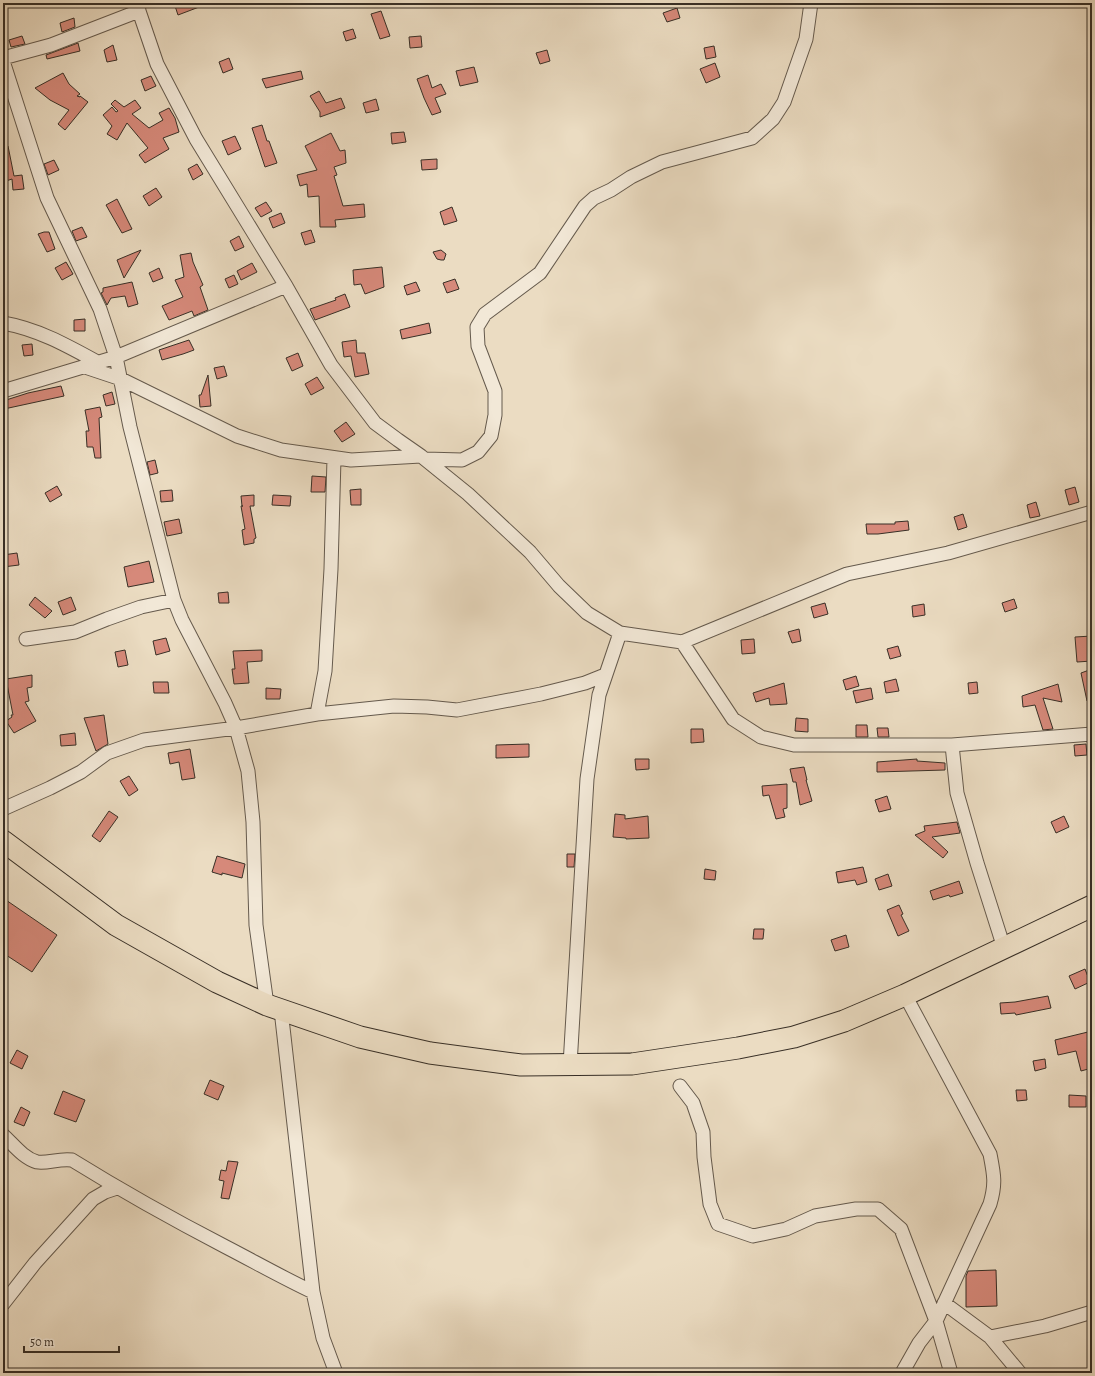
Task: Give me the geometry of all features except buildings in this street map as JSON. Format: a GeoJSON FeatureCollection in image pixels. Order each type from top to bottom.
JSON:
{"type":"FeatureCollection","features":[{"type":"Feature","properties":{"kind":"main road"},"geometry":{"type":"LineString","coordinates":[[3,841],[116,925],[217,982],[274,1008],[360,1037],[430,1053],[521,1065],[632,1064],[738,1048],[794,1037],[844,1021],[905,995],[1092,906]]}},
{"type":"Feature","properties":{"kind":"street"},"geometry":{"type":"LineString","coordinates":[[85,367],[121,379],[237,436],[281,450],[351,460],[423,457],[462,460],[478,452],[491,436],[495,415],[495,391],[478,346],[477,327],[485,314],[540,273],[585,206],[594,198],[611,190],[631,177],[662,162],[752,138],[773,119],[784,102],[806,39],[811,3]]}},
{"type":"Feature","properties":{"kind":"street"},"geometry":{"type":"LineString","coordinates":[[3,58],[51,45],[139,7],[157,64],[196,138],[332,365],[375,423],[423,457],[468,494],[530,552],[559,586],[587,613],[620,633],[682,642],[847,574],[948,553],[1092,512]]}},
{"type":"Feature","properties":{"kind":"street"},"geometry":{"type":"LineString","coordinates":[[4,67],[47,198],[100,309],[116,357],[130,426],[174,600],[182,620],[225,703],[236,728],[248,771],[253,830],[256,925],[274,1008],[313,1292],[323,1338],[336,1373]]}},
{"type":"Feature","properties":{"kind":"street"},"geometry":{"type":"LineString","coordinates":[[3,391],[116,357],[286,286]]}},
{"type":"Feature","properties":{"kind":"street"},"geometry":{"type":"LineString","coordinates":[[3,323],[17,325],[60,342],[99,363]]}},
{"type":"Feature","properties":{"kind":"street"},"geometry":{"type":"LineString","coordinates":[[317,714],[326,671],[332,569],[334,458]]}},
{"type":"Feature","properties":{"kind":"street"},"geometry":{"type":"LineString","coordinates":[[26,640],[75,632],[141,607],[174,600]]}},
{"type":"Feature","properties":{"kind":"street"},"geometry":{"type":"LineString","coordinates":[[570,1065],[586,779],[599,695],[620,633]]}},
{"type":"Feature","properties":{"kind":"street"},"geometry":{"type":"LineString","coordinates":[[682,642],[733,719],[761,737],[794,745],[952,745],[1092,734]]}},
{"type":"Feature","properties":{"kind":"street"},"geometry":{"type":"LineString","coordinates":[[3,809],[81,772],[107,753],[144,740],[236,728],[317,714],[394,706],[457,710],[548,692],[585,683],[605,675]]}},
{"type":"Feature","properties":{"kind":"street"},"geometry":{"type":"LineString","coordinates":[[952,745],[957,792],[977,863],[1004,948]]}},
{"type":"Feature","properties":{"kind":"street"},"geometry":{"type":"LineString","coordinates":[[902,1373],[919,1343],[936,1321],[990,1204],[994,1187],[994,1173],[990,1154],[905,995]]}},
{"type":"Feature","properties":{"kind":"street"},"geometry":{"type":"LineString","coordinates":[[680,1086],[693,1103],[703,1132],[704,1157],[710,1204],[718,1224],[753,1236],[786,1228],[815,1216],[856,1209],[878,1209],[901,1228],[915,1269],[936,1321],[951,1373]]}},
{"type":"Feature","properties":{"kind":"street"},"geometry":{"type":"LineString","coordinates":[[3,1135],[24,1155],[38,1162],[64,1159],[72,1160],[117,1188],[204,1236],[313,1292]]}},
{"type":"Feature","properties":{"kind":"street"},"geometry":{"type":"LineString","coordinates":[[3,1304],[36,1263],[93,1199],[105,1192],[117,1188]]}},
{"type":"Feature","properties":{"kind":"street"},"geometry":{"type":"LineString","coordinates":[[944,1303],[990,1337],[1020,1373]]}},
{"type":"Feature","properties":{"kind":"street"},"geometry":{"type":"LineString","coordinates":[[990,1337],[1044,1326],[1092,1312]]}}]}
